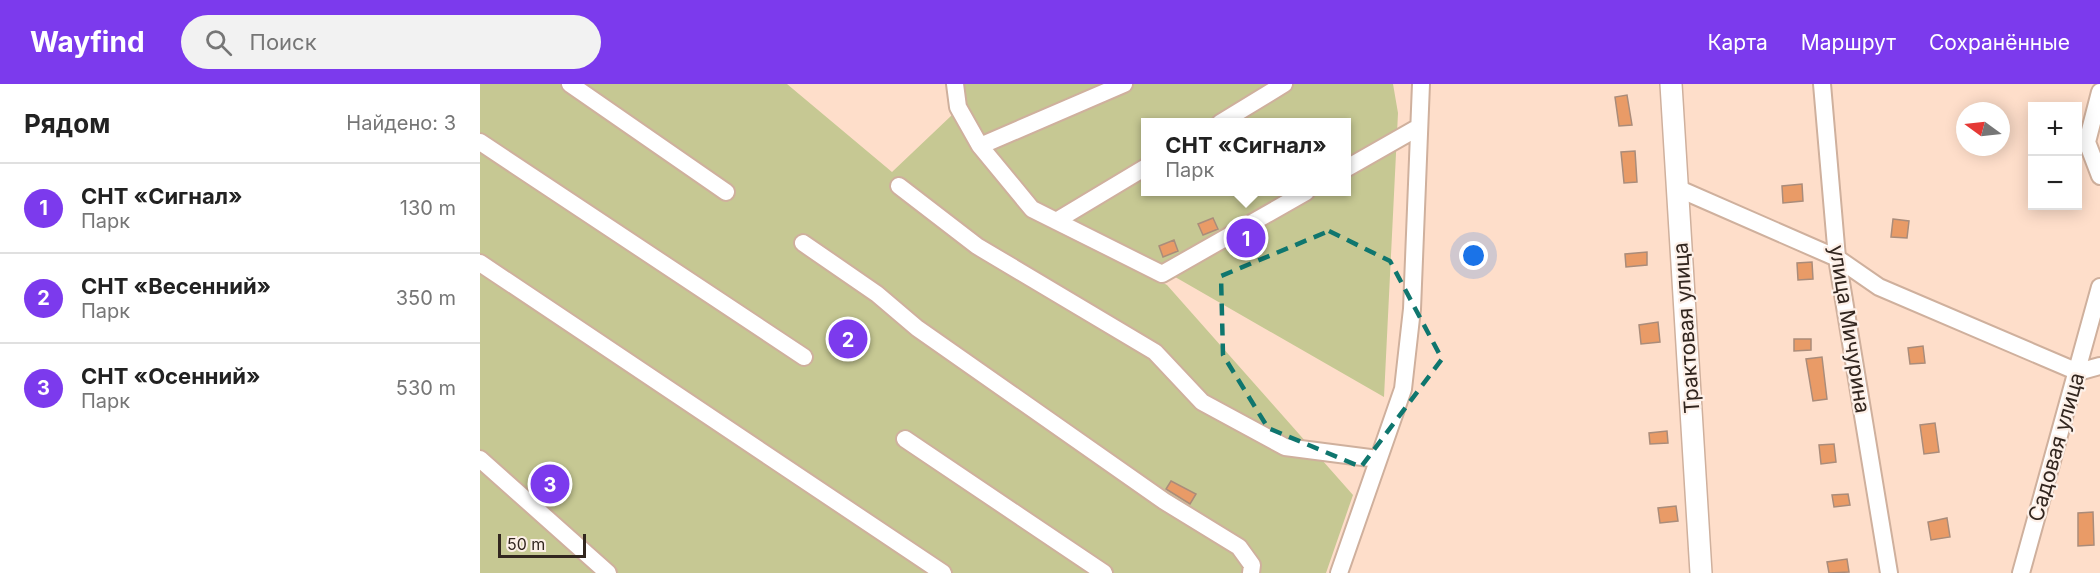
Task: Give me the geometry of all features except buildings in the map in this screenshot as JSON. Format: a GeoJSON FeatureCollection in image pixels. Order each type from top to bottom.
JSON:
{"type":"FeatureCollection","features":[{"type":"Feature","properties":{"kind":"main road","name":"Трактовая улица"},"geometry":{"type":"LineString","coordinates":[[1671,84],[1701,573]]}},
{"type":"Feature","properties":{"kind":"street"},"geometry":{"type":"LineString","coordinates":[[570,84],[726,192]]}},
{"type":"Feature","properties":{"kind":"street"},"geometry":{"type":"LineString","coordinates":[[955,84],[958,106],[980,146],[1032,209],[1162,274],[1299,196]]}},
{"type":"Feature","properties":{"kind":"street"},"geometry":{"type":"LineString","coordinates":[[980,146],[1124,84]]}},
{"type":"Feature","properties":{"kind":"street"},"geometry":{"type":"LineString","coordinates":[[1228,118],[1284,84]]}},
{"type":"Feature","properties":{"kind":"street"},"geometry":{"type":"LineString","coordinates":[[1340,573],[1403,389],[1412,309],[1421,84]]}},
{"type":"Feature","properties":{"kind":"street","name":"улица Мичурина"},"geometry":{"type":"LineString","coordinates":[[1822,84],[1837,258],[1889,573]]}},
{"type":"Feature","properties":{"kind":"street"},"geometry":{"type":"LineString","coordinates":[[2100,92],[2087,142],[2100,176]]}},
{"type":"Feature","properties":{"kind":"street"},"geometry":{"type":"LineString","coordinates":[[1351,166],[1419,127]]}},
{"type":"Feature","properties":{"kind":"street"},"geometry":{"type":"LineString","coordinates":[[480,142],[804,357]]}},
{"type":"Feature","properties":{"kind":"street"},"geometry":{"type":"LineString","coordinates":[[1056,221],[1141,170]]}},
{"type":"Feature","properties":{"kind":"street"},"geometry":{"type":"LineString","coordinates":[[899,186],[977,246],[1155,352],[1202,402],[1285,447],[1378,459]]}},
{"type":"Feature","properties":{"kind":"street"},"geometry":{"type":"LineString","coordinates":[[1677,188],[1837,258],[1879,287],[2078,372],[2100,366]]}},
{"type":"Feature","properties":{"kind":"street"},"geometry":{"type":"LineString","coordinates":[[804,243],[877,294],[917,328],[1126,474],[1239,547],[1252,566],[1251,573]]}},
{"type":"Feature","properties":{"kind":"street"},"geometry":{"type":"LineString","coordinates":[[480,263],[943,573]]}},
{"type":"Feature","properties":{"kind":"street","name":"Садовая улица"},"geometry":{"type":"LineString","coordinates":[[2021,573],[2100,287]]}},
{"type":"Feature","properties":{"kind":"street"},"geometry":{"type":"LineString","coordinates":[[2085,345],[2100,332]]}},
{"type":"Feature","properties":{"kind":"street"},"geometry":{"type":"LineString","coordinates":[[905,439],[1104,573]]}},
{"type":"Feature","properties":{"kind":"street"},"geometry":{"type":"LineString","coordinates":[[480,459],[608,573]]}},
{"type":"Feature","properties":{"kind":"highlighted area"},"geometry":{"type":"Polygon","coordinates":[[[1329,231],[1390,261],[1442,359],[1361,467],[1268,428],[1223,355],[1221,276],[1329,231]]]}},
{"type":"Feature","properties":{"kind":"green space"},"geometry":{"type":"Polygon","coordinates":[[[480,84],[787,84],[892,172],[952,115],[983,162],[1030,212],[1167,285],[1353,495],[1326,573],[480,573],[480,84]]]}},
{"type":"Feature","properties":{"kind":"green space"},"geometry":{"type":"Polygon","coordinates":[[[963,84],[1393,84],[1398,113],[1384,397],[1163,270],[1037,206],[959,113],[963,84]]]}},
{"type":"Feature","properties":{"kind":"place","name":"СНТ «Сигнал»"},"geometry":{"type":"Point","coordinates":[1246,238]}},
{"type":"Feature","properties":{"kind":"place","name":"СНТ «Весенний»"},"geometry":{"type":"Point","coordinates":[848,339]}},
{"type":"Feature","properties":{"kind":"place","name":"СНТ «Осенний»"},"geometry":{"type":"Point","coordinates":[550,484]}}]}
